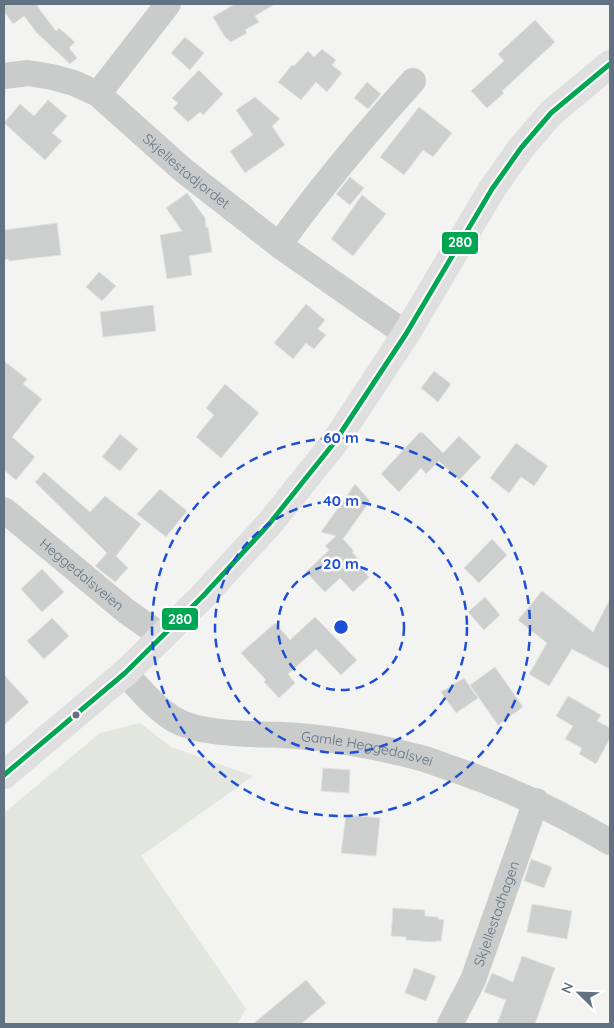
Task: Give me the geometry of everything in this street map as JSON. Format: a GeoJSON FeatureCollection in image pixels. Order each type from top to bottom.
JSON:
{"type":"FeatureCollection","features":[{"type":"Feature","properties":{"kind":"main road"},"geometry":{"type":"LineString","coordinates":[[4,775],[125,674],[163,637],[270,523],[334,443],[406,334],[492,189],[521,148],[551,113],[610,64]]}},
{"type":"Feature","properties":{"kind":"street"},"geometry":{"type":"LineString","coordinates":[[98,94],[168,4]]}},
{"type":"Feature","properties":{"kind":"street","name":"Skjellestadjordet"},"geometry":{"type":"LineString","coordinates":[[4,76],[28,73],[52,77],[74,83],[98,94],[183,170],[279,245],[406,334]]}},
{"type":"Feature","properties":{"kind":"street"},"geometry":{"type":"LineString","coordinates":[[279,245],[302,213],[367,132],[413,81]]}},
{"type":"Feature","properties":{"kind":"street","name":"Heggedalsveien"},"geometry":{"type":"LineString","coordinates":[[4,510],[126,611],[163,637]]}},
{"type":"Feature","properties":{"kind":"street","name":"Gamle Heggedalsvei"},"geometry":{"type":"LineString","coordinates":[[125,674],[156,706],[175,720],[191,727],[207,730],[299,736],[353,743],[420,757],[488,781],[536,801],[610,842]]}},
{"type":"Feature","properties":{"kind":"street","name":"Skjellestadhagen"},"geometry":{"type":"LineString","coordinates":[[450,1024],[473,980],[536,801]]}},
{"type":"Feature","properties":{"kind":"shaded area"},"geometry":{"type":"Polygon","coordinates":[[[140,723],[171,747],[253,776],[141,856],[246,1009],[237,1024],[4,1024],[4,813],[100,733],[140,723]]]}},
{"type":"Feature","properties":{"kind":"building"},"geometry":{"type":"Polygon","coordinates":[[[4,4],[41,4],[37,6],[56,31],[59,28],[75,42],[69,48],[77,58],[70,64],[37,33],[24,16],[13,24],[4,11],[4,4]]]}},
{"type":"Feature","properties":{"kind":"building"},"geometry":{"type":"Polygon","coordinates":[[[235,4],[275,4],[255,16],[259,22],[245,30],[247,33],[231,42],[225,37],[213,17],[235,4]]]}},
{"type":"Feature","properties":{"kind":"building"},"geometry":{"type":"Polygon","coordinates":[[[535,20],[555,42],[502,91],[504,93],[487,108],[471,91],[504,61],[498,54],[535,20]]]}},
{"type":"Feature","properties":{"kind":"building"},"geometry":{"type":"Polygon","coordinates":[[[185,37],[204,53],[190,70],[171,53],[185,37]]]}},
{"type":"Feature","properties":{"kind":"building"},"geometry":{"type":"Polygon","coordinates":[[[322,49],[336,60],[332,65],[342,73],[327,92],[316,82],[301,100],[278,82],[292,65],[294,66],[308,51],[314,57],[322,49]]]}},
{"type":"Feature","properties":{"kind":"building"},"geometry":{"type":"Polygon","coordinates":[[[199,70],[223,94],[203,115],[200,112],[188,122],[173,108],[178,103],[172,98],[199,70]]]}},
{"type":"Feature","properties":{"kind":"building"},"geometry":{"type":"Polygon","coordinates":[[[367,82],[381,94],[368,109],[354,98],[367,82]]]}},
{"type":"Feature","properties":{"kind":"building"},"geometry":{"type":"Polygon","coordinates":[[[255,97],[280,119],[272,126],[285,145],[245,173],[230,151],[253,135],[236,110],[255,97]]]}},
{"type":"Feature","properties":{"kind":"building"},"geometry":{"type":"Polygon","coordinates":[[[48,100],[67,116],[52,133],[62,141],[45,160],[4,123],[20,104],[34,116],[48,100]]]}},
{"type":"Feature","properties":{"kind":"building"},"geometry":{"type":"Polygon","coordinates":[[[419,107],[452,133],[433,157],[423,150],[404,175],[380,157],[419,107]]]}},
{"type":"Feature","properties":{"kind":"building"},"geometry":{"type":"Polygon","coordinates":[[[350,177],[364,188],[350,205],[336,194],[350,177]]]}},
{"type":"Feature","properties":{"kind":"building"},"geometry":{"type":"Polygon","coordinates":[[[187,193],[205,218],[212,252],[189,256],[192,275],[167,279],[160,235],[182,231],[166,208],[187,193]]]}},
{"type":"Feature","properties":{"kind":"building"},"geometry":{"type":"Polygon","coordinates":[[[362,195],[386,214],[353,256],[331,239],[362,195]]]}},
{"type":"Feature","properties":{"kind":"building"},"geometry":{"type":"Polygon","coordinates":[[[57,223],[61,255],[9,261],[4,259],[4,230],[57,223]]]}},
{"type":"Feature","properties":{"kind":"building"},"geometry":{"type":"Polygon","coordinates":[[[99,272],[116,286],[102,301],[86,287],[99,272]]]}},
{"type":"Feature","properties":{"kind":"building"},"geometry":{"type":"Polygon","coordinates":[[[306,304],[325,320],[318,329],[326,335],[314,349],[306,343],[293,359],[274,343],[306,304]]]}},
{"type":"Feature","properties":{"kind":"building"},"geometry":{"type":"Polygon","coordinates":[[[153,305],[156,331],[103,337],[100,312],[153,305]]]}},
{"type":"Feature","properties":{"kind":"building"},"geometry":{"type":"Polygon","coordinates":[[[4,361],[27,379],[23,384],[42,399],[12,437],[35,457],[16,480],[4,470],[4,361]]]}},
{"type":"Feature","properties":{"kind":"building"},"geometry":{"type":"Polygon","coordinates":[[[434,371],[451,384],[438,402],[421,388],[434,371]]]}},
{"type":"Feature","properties":{"kind":"building"},"geometry":{"type":"Polygon","coordinates":[[[225,384],[259,413],[221,458],[196,437],[214,415],[206,408],[225,384]]]}},
{"type":"Feature","properties":{"kind":"building"},"geometry":{"type":"Polygon","coordinates":[[[420,432],[443,453],[459,436],[481,457],[459,480],[439,461],[426,474],[421,468],[399,492],[381,474],[420,432]]]}},
{"type":"Feature","properties":{"kind":"building"},"geometry":{"type":"Polygon","coordinates":[[[120,434],[138,449],[120,471],[102,457],[120,434]]]}},
{"type":"Feature","properties":{"kind":"building"},"geometry":{"type":"Polygon","coordinates":[[[516,443],[548,466],[534,486],[521,477],[509,493],[490,478],[516,443]]]}},
{"type":"Feature","properties":{"kind":"building"},"geometry":{"type":"Polygon","coordinates":[[[44,472],[90,512],[105,496],[141,524],[116,556],[128,568],[115,582],[95,566],[107,553],[35,482],[44,472]]]}},
{"type":"Feature","properties":{"kind":"building"},"geometry":{"type":"Polygon","coordinates":[[[355,484],[370,501],[342,538],[360,561],[357,564],[369,577],[353,592],[340,578],[325,592],[306,572],[329,550],[325,546],[336,536],[321,532],[355,484]]]}},
{"type":"Feature","properties":{"kind":"building"},"geometry":{"type":"Polygon","coordinates":[[[160,489],[187,511],[166,537],[137,514],[160,489]]]}},
{"type":"Feature","properties":{"kind":"building"},"geometry":{"type":"Polygon","coordinates":[[[492,539],[507,555],[479,583],[464,568],[492,539]]]}},
{"type":"Feature","properties":{"kind":"building"},"geometry":{"type":"Polygon","coordinates":[[[42,569],[64,592],[42,612],[21,589],[42,569]]]}},
{"type":"Feature","properties":{"kind":"building"},"geometry":{"type":"Polygon","coordinates":[[[542,591],[593,632],[610,599],[610,669],[572,649],[549,686],[529,674],[547,643],[518,620],[542,591]]]}},
{"type":"Feature","properties":{"kind":"building"},"geometry":{"type":"Polygon","coordinates":[[[485,597],[500,615],[484,630],[468,612],[485,597]]]}},
{"type":"Feature","properties":{"kind":"building"},"geometry":{"type":"Polygon","coordinates":[[[315,617],[357,660],[341,675],[316,649],[288,674],[295,683],[279,698],[264,682],[266,680],[241,653],[275,623],[290,640],[315,617]]]}},
{"type":"Feature","properties":{"kind":"building"},"geometry":{"type":"Polygon","coordinates":[[[52,618],[69,636],[44,659],[27,641],[52,618]]]}},
{"type":"Feature","properties":{"kind":"building"},"geometry":{"type":"Polygon","coordinates":[[[495,667],[523,707],[498,725],[470,685],[495,667]]]}},
{"type":"Feature","properties":{"kind":"building"},"geometry":{"type":"Polygon","coordinates":[[[4,675],[29,702],[4,725],[4,675]]]}},
{"type":"Feature","properties":{"kind":"building"},"geometry":{"type":"Polygon","coordinates":[[[464,678],[478,698],[456,713],[441,692],[464,678]]]}},
{"type":"Feature","properties":{"kind":"building"},"geometry":{"type":"Polygon","coordinates":[[[568,696],[601,715],[597,721],[610,728],[610,738],[596,764],[579,754],[582,748],[565,739],[573,726],[556,716],[568,696]]]}},
{"type":"Feature","properties":{"kind":"building"},"geometry":{"type":"Polygon","coordinates":[[[323,768],[350,770],[349,793],[321,791],[323,768]]]}},
{"type":"Feature","properties":{"kind":"building"},"geometry":{"type":"Polygon","coordinates":[[[346,815],[380,818],[376,856],[341,853],[346,815]]]}},
{"type":"Feature","properties":{"kind":"building"},"geometry":{"type":"Polygon","coordinates":[[[531,859],[552,867],[544,888],[524,881],[531,859]]]}},
{"type":"Feature","properties":{"kind":"building"},"geometry":{"type":"Polygon","coordinates":[[[532,904],[572,911],[567,939],[527,932],[532,904]]]}},
{"type":"Feature","properties":{"kind":"building"},"geometry":{"type":"Polygon","coordinates":[[[393,908],[425,910],[425,916],[438,917],[438,919],[444,920],[441,941],[406,940],[406,937],[391,936],[393,908]]]}},
{"type":"Feature","properties":{"kind":"building"},"geometry":{"type":"Polygon","coordinates":[[[522,956],[555,968],[535,1024],[497,1024],[506,1000],[484,992],[492,973],[513,982],[522,956]]]}},
{"type":"Feature","properties":{"kind":"building"},"geometry":{"type":"Polygon","coordinates":[[[414,968],[436,976],[426,1001],[405,993],[414,968]]]}},
{"type":"Feature","properties":{"kind":"building"},"geometry":{"type":"Polygon","coordinates":[[[306,980],[326,1003],[301,1024],[253,1024],[306,980]]]}},
{"type":"Feature","properties":{"kind":"transit line","name":"280"},"geometry":{"type":"LineString","coordinates":[[4,775],[125,673],[203,596],[270,523],[334,443],[406,334],[492,189],[521,148],[551,113],[610,64]]}}]}
